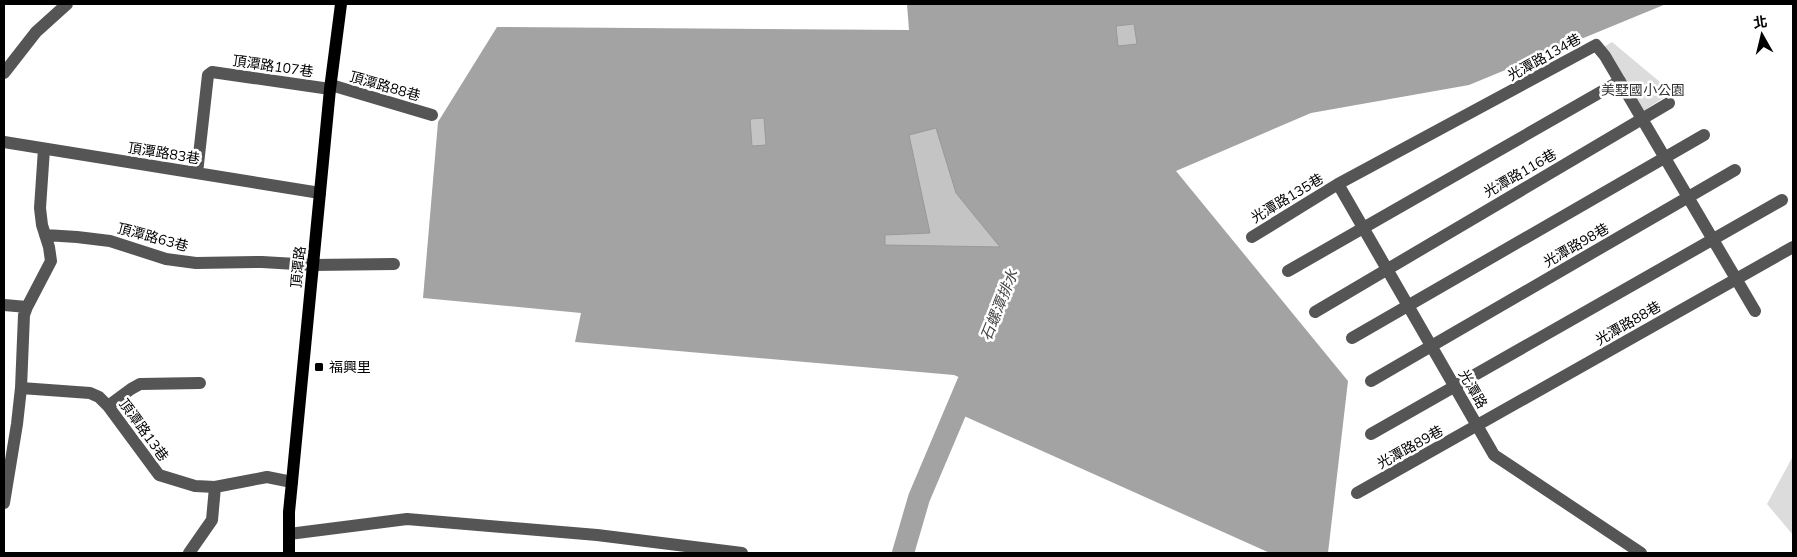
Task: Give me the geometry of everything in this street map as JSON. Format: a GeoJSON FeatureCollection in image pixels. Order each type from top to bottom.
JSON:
{"type":"FeatureCollection","features":[{"type":"Feature","properties":{"kind":"main road","name":"頂潭路"},"geometry":{"type":"LineString","coordinates":[[289,553],[292,482],[330,87],[341,4]]}},
{"type":"Feature","properties":{"kind":"street"},"geometry":{"type":"LineString","coordinates":[[4,73],[36,32],[67,4]]}},
{"type":"Feature","properties":{"kind":"street","name":"光潭路134巷"},"geometry":{"type":"LineString","coordinates":[[1338,184],[1596,45],[1620,81],[1755,310]]}},
{"type":"Feature","properties":{"kind":"street","name":"頂潭路107巷"},"geometry":{"type":"LineString","coordinates":[[197,173],[206,80],[212,72],[330,87]]}},
{"type":"Feature","properties":{"kind":"street"},"geometry":{"type":"LineString","coordinates":[[1288,271],[1620,81]]}},
{"type":"Feature","properties":{"kind":"street","name":"頂潭路88巷"},"geometry":{"type":"LineString","coordinates":[[330,87],[432,115]]}},
{"type":"Feature","properties":{"kind":"street","name":"光潭路116巷"},"geometry":{"type":"LineString","coordinates":[[1315,312],[1669,103]]}},
{"type":"Feature","properties":{"kind":"street"},"geometry":{"type":"LineString","coordinates":[[1352,338],[1704,135]]}},
{"type":"Feature","properties":{"kind":"street","name":"頂潭路83巷"},"geometry":{"type":"LineString","coordinates":[[4,142],[320,192]]}},
{"type":"Feature","properties":{"kind":"street"},"geometry":{"type":"LineString","coordinates":[[4,504],[21,388],[24,315],[51,261],[40,208],[44,149]]}},
{"type":"Feature","properties":{"kind":"street","name":"光潭路98巷"},"geometry":{"type":"LineString","coordinates":[[1371,381],[1735,170]]}},
{"type":"Feature","properties":{"kind":"street","name":"光潭路"},"geometry":{"type":"LineString","coordinates":[[1338,184],[1494,455],[1641,553]]}},
{"type":"Feature","properties":{"kind":"street","name":"光潭路135巷"},"geometry":{"type":"LineString","coordinates":[[1252,237],[1338,184]]}},
{"type":"Feature","properties":{"kind":"street"},"geometry":{"type":"LineString","coordinates":[[1371,434],[1782,200]]}},
{"type":"Feature","properties":{"kind":"street","name":"頂潭路63巷"},"geometry":{"type":"LineString","coordinates":[[45,235],[110,241],[179,262],[262,262],[313,265],[394,264]]}},
{"type":"Feature","properties":{"kind":"street","name":"光潭路88巷"},"geometry":{"type":"LineString","coordinates":[[1477,426],[1793,247]]}},
{"type":"Feature","properties":{"kind":"street"},"geometry":{"type":"LineString","coordinates":[[4,305],[27,307]]}},
{"type":"Feature","properties":{"kind":"street"},"geometry":{"type":"LineString","coordinates":[[108,406],[130,388],[140,384],[200,383]]}},
{"type":"Feature","properties":{"kind":"street","name":"頂潭路13巷"},"geometry":{"type":"LineString","coordinates":[[21,388],[90,393],[99,397],[108,406],[158,475],[195,486],[215,487],[267,477],[292,482]]}},
{"type":"Feature","properties":{"kind":"street","name":"光潭路89巷"},"geometry":{"type":"LineString","coordinates":[[1357,494],[1477,426]]}},
{"type":"Feature","properties":{"kind":"street"},"geometry":{"type":"LineString","coordinates":[[189,553],[212,520],[215,487]]}},
{"type":"Feature","properties":{"kind":"street"},"geometry":{"type":"LineString","coordinates":[[289,534],[407,519],[597,535],[742,553]]}},
{"type":"Feature","properties":{"kind":"green space","name":"美墅國小公園"},"geometry":{"type":"Polygon","coordinates":[[[1612,42],[1672,92],[1639,114],[1599,50],[1612,42]]]}},
{"type":"Feature","properties":{"kind":"green space"},"geometry":{"type":"Polygon","coordinates":[[[1793,456],[1793,535],[1767,504],[1793,456]]]}},
{"type":"Feature","properties":{"kind":"water"},"geometry":{"type":"Polygon","coordinates":[[[907,4],[1666,4],[1469,85],[1311,113],[1176,171],[1348,381],[1328,553],[1270,553],[964,416],[977,385],[954,375],[575,342],[581,313],[423,298],[438,122],[497,27],[909,30],[907,4]]]}},
{"type":"Feature","properties":{"kind":"building"},"geometry":{"type":"Polygon","coordinates":[[[1134,24],[1137,44],[1118,46],[1116,26],[1134,24]]]}},
{"type":"Feature","properties":{"kind":"building"},"geometry":{"type":"Polygon","coordinates":[[[764,118],[766,145],[752,146],[750,119],[764,118]]]}},
{"type":"Feature","properties":{"kind":"building"},"geometry":{"type":"Polygon","coordinates":[[[936,128],[956,193],[1000,247],[885,245],[885,235],[930,233],[909,135],[936,128]]]}},
{"type":"Feature","properties":{"kind":"waterway","name":"石螺潭排水"},"geometry":{"type":"LineString","coordinates":[[903,553],[919,498],[980,354]]}},
{"type":"Feature","properties":{"kind":"place","name":"福興里"},"geometry":{"type":"Point","coordinates":[319,367]}}]}
